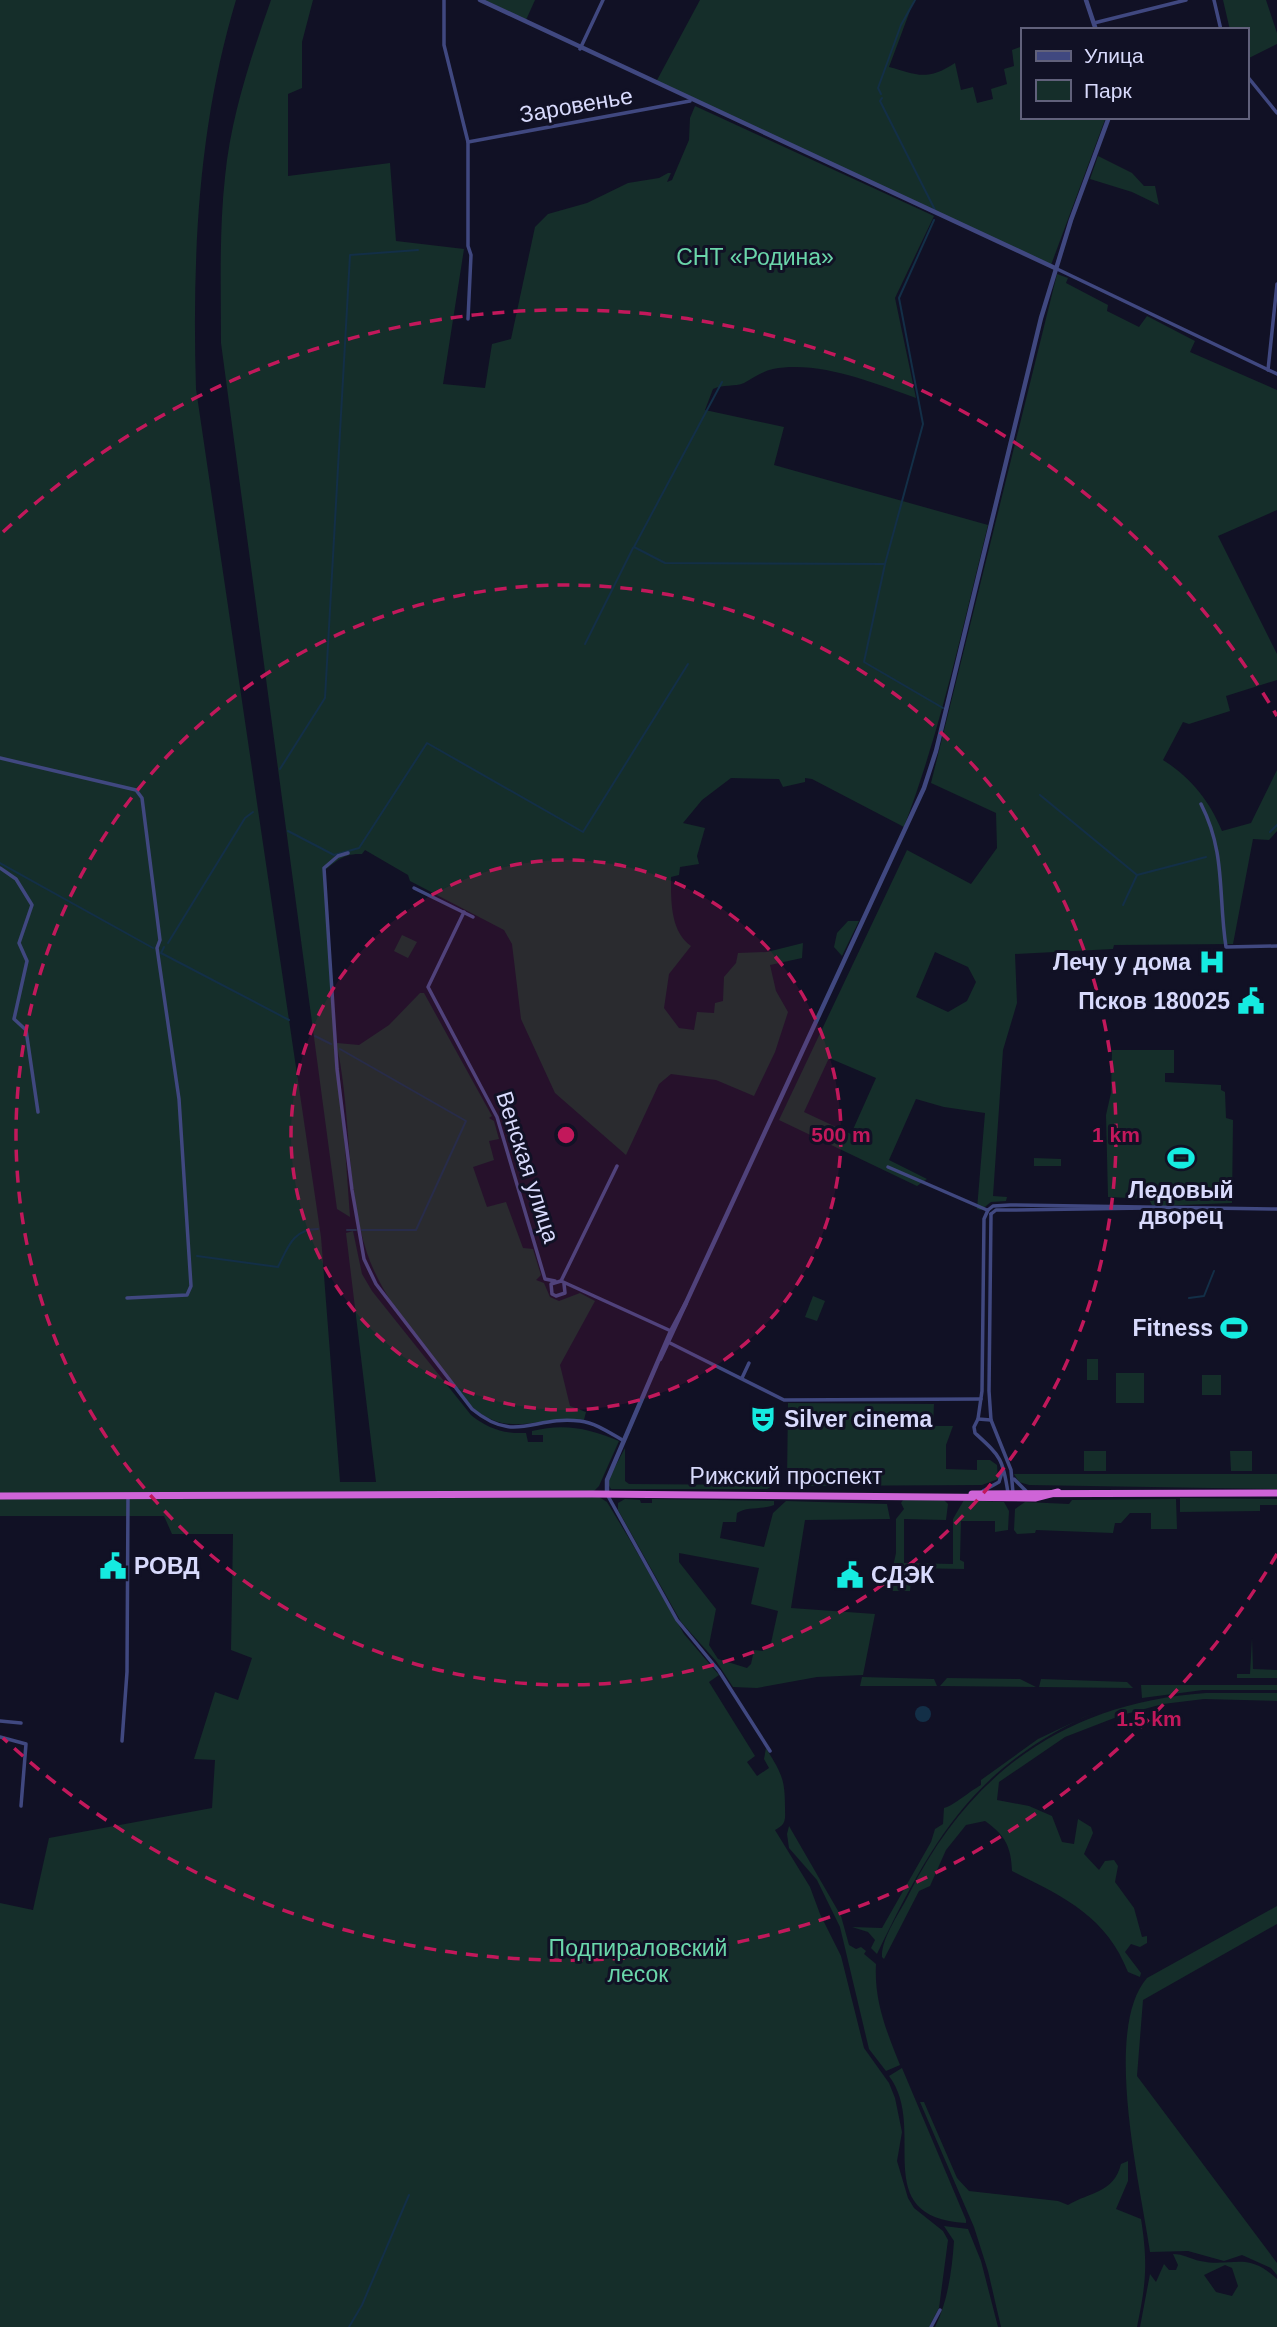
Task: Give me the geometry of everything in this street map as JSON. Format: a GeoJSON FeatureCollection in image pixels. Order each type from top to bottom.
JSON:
{"type":"FeatureCollection","features":[{"type":"Feature","properties":{"kind":"highway","name":"Рижский проспект"},"geometry":{"type":"LineString","coordinates":[[965,1495],[983,1491],[1035,1498],[1058,1492]]}},
{"type":"Feature","properties":{"kind":"highway","name":"Рижский проспект"},"geometry":{"type":"LineString","coordinates":[[0,1496],[965,1495],[1026,1491],[1277,1493]]}},
{"type":"Feature","properties":{"kind":"street"},"geometry":{"type":"LineString","coordinates":[[444,0],[444,45],[468,142],[468,246],[471,255],[468,319]]}},
{"type":"Feature","properties":{"kind":"street"},"geometry":{"type":"LineString","coordinates":[[480,0],[690,101],[1055,268],[1277,374]]}},
{"type":"Feature","properties":{"kind":"street"},"geometry":{"type":"LineString","coordinates":[[580,49],[603,0]]}},
{"type":"Feature","properties":{"kind":"street"},"geometry":{"type":"LineString","coordinates":[[1086,0],[1095,28]]}},
{"type":"Feature","properties":{"kind":"street"},"geometry":{"type":"LineString","coordinates":[[1094,23],[1186,0]]}},
{"type":"Feature","properties":{"kind":"street"},"geometry":{"type":"LineString","coordinates":[[1214,0],[1221,28]]}},
{"type":"Feature","properties":{"kind":"street"},"geometry":{"type":"LineString","coordinates":[[1249,78],[1277,113]]}},
{"type":"Feature","properties":{"kind":"street","name":"Заровенье"},"geometry":{"type":"LineString","coordinates":[[468,142],[690,101]]}},
{"type":"Feature","properties":{"kind":"street"},"geometry":{"type":"LineString","coordinates":[[770,1752],[719,1671],[677,1620],[607,1494],[607,1480],[660,1359],[924,788],[939,741],[1055,268],[1108,119]]}},
{"type":"Feature","properties":{"kind":"street"},"geometry":{"type":"LineString","coordinates":[[1268,370],[1277,284]]}},
{"type":"Feature","properties":{"kind":"street"},"geometry":{"type":"LineString","coordinates":[[0,758],[28,762],[140,793],[160,940],[157,948],[179,1099],[191,1286],[187,1295],[127,1298]]}},
{"type":"Feature","properties":{"kind":"street"},"geometry":{"type":"LineString","coordinates":[[1201,804],[1216,838],[1220,855],[1226,947],[1277,946]]}},
{"type":"Feature","properties":{"kind":"street"},"geometry":{"type":"LineString","coordinates":[[348,853],[338,856],[324,868],[337,1069],[352,1190],[365,1259],[376,1284],[472,1409],[485,1419],[520,1429],[543,1423],[579,1421],[594,1424],[624,1441]]}},
{"type":"Feature","properties":{"kind":"street"},"geometry":{"type":"LineString","coordinates":[[0,869],[16,879],[32,905],[19,943],[27,961],[14,1019],[26,1030],[38,1112]]}},
{"type":"Feature","properties":{"kind":"street"},"geometry":{"type":"LineString","coordinates":[[414,888],[473,917]]}},
{"type":"Feature","properties":{"kind":"street","name":"Венская улица"},"geometry":{"type":"LineString","coordinates":[[464,912],[428,987],[497,1117],[545,1279],[555,1281]]}},
{"type":"Feature","properties":{"kind":"street","name":"Венская улица"},"geometry":{"type":"LineString","coordinates":[[563,1282],[617,1166]]}},
{"type":"Feature","properties":{"kind":"street"},"geometry":{"type":"LineString","coordinates":[[888,1167],[989,1212]]}},
{"type":"Feature","properties":{"kind":"street"},"geometry":{"type":"LineString","coordinates":[[1026,1491],[1013,1477],[989,1436],[974,1430],[981,1399],[984,1219],[993,1206],[1277,1209]]}},
{"type":"Feature","properties":{"kind":"street"},"geometry":{"type":"LineString","coordinates":[[989,1212],[989,1436],[1002,1464],[1011,1494]]}},
{"type":"Feature","properties":{"kind":"street"},"geometry":{"type":"LineString","coordinates":[[563,1282],[565,1293],[556,1296],[550,1289],[555,1281],[563,1282],[673,1332]]}},
{"type":"Feature","properties":{"kind":"street"},"geometry":{"type":"LineString","coordinates":[[660,1359],[673,1332]]}},
{"type":"Feature","properties":{"kind":"street"},"geometry":{"type":"LineString","coordinates":[[670,1343],[784,1400],[981,1399]]}},
{"type":"Feature","properties":{"kind":"street"},"geometry":{"type":"LineString","coordinates":[[741,1378],[749,1363]]}},
{"type":"Feature","properties":{"kind":"street"},"geometry":{"type":"LineString","coordinates":[[978,1419],[991,1420]]}},
{"type":"Feature","properties":{"kind":"street"},"geometry":{"type":"LineString","coordinates":[[983,1491],[993,1488],[1001,1479],[1002,1464]]}},
{"type":"Feature","properties":{"kind":"street"},"geometry":{"type":"LineString","coordinates":[[1011,1494],[1013,1477]]}},
{"type":"Feature","properties":{"kind":"street"},"geometry":{"type":"LineString","coordinates":[[122,1741],[127,1672],[128,1496]]}},
{"type":"Feature","properties":{"kind":"street"},"geometry":{"type":"LineString","coordinates":[[0,1721],[21,1723]]}},
{"type":"Feature","properties":{"kind":"street"},"geometry":{"type":"LineString","coordinates":[[0,1737],[26,1744],[21,1806]]}},
{"type":"Feature","properties":{"kind":"street"},"geometry":{"type":"LineString","coordinates":[[930,2327],[940,2310]]}},
{"type":"Feature","properties":{"kind":"green space"},"geometry":{"type":"Polygon","coordinates":[[[0,0],[236,0],[213,96],[200,193],[195,291],[196,389],[321,1237],[340,1482],[376,1482],[346,1233],[353,1231],[362,1274],[372,1291],[471,1415],[497,1430],[526,1433],[528,1442],[543,1442],[543,1435],[532,1435],[532,1431],[554,1427],[586,1430],[619,1441],[599,1486],[594,1491],[0,1493],[0,0]]]}},
{"type":"Feature","properties":{"kind":"green space","name":"СНТ «Родина»"},"geometry":{"type":"Polygon","coordinates":[[[271,0],[313,0],[302,42],[302,88],[288,94],[288,176],[390,163],[396,241],[464,249],[443,384],[485,388],[492,344],[511,339],[535,227],[548,214],[587,203],[628,183],[659,178],[668,173],[671,173],[667,182],[672,180],[689,140],[690,118],[695,106],[934,216],[895,298],[916,398],[846,374],[791,367],[769,370],[744,383],[713,389],[705,410],[784,427],[774,465],[988,525],[940,715],[904,827],[812,779],[805,778],[805,782],[783,787],[779,779],[731,778],[702,800],[683,823],[705,828],[697,856],[699,864],[680,867],[679,875],[671,877],[675,924],[684,940],[691,946],[669,974],[664,1008],[679,1028],[694,1030],[697,1012],[714,1013],[715,1003],[723,1001],[724,977],[736,963],[738,953],[767,952],[803,943],[802,958],[770,965],[776,991],[788,1012],[775,1052],[754,1096],[716,1080],[671,1074],[659,1084],[626,1155],[555,1093],[521,1019],[512,944],[504,930],[410,881],[408,875],[365,850],[362,854],[336,861],[323,871],[337,1043],[359,1045],[389,1025],[420,993],[424,993],[492,1116],[489,1118],[494,1121],[499,1139],[489,1141],[494,1160],[473,1167],[487,1207],[506,1202],[523,1248],[533,1249],[541,1275],[536,1280],[544,1283],[550,1297],[559,1301],[580,1293],[595,1301],[560,1365],[570,1406],[586,1412],[584,1420],[514,1424],[501,1423],[487,1417],[473,1408],[399,1314],[375,1273],[360,1228],[338,1051],[350,1217],[337,1209],[221,343],[222,218],[228,154],[243,87],[271,0]]]}},
{"type":"Feature","properties":{"kind":"green space"},"geometry":{"type":"Polygon","coordinates":[[[485,0],[535,0],[526,20],[485,0]]]}},
{"type":"Feature","properties":{"kind":"green space"},"geometry":{"type":"Polygon","coordinates":[[[700,0],[914,0],[889,67],[928,75],[955,63],[961,90],[973,87],[977,103],[993,99],[991,89],[1007,84],[1004,69],[1014,66],[1012,50],[1021,47],[1021,119],[1105,119],[1051,265],[656,82],[700,0]]]}},
{"type":"Feature","properties":{"kind":"green space"},"geometry":{"type":"Polygon","coordinates":[[[1223,0],[1266,0],[1277,33],[1277,44],[1249,58],[1249,28],[1230,28],[1223,0]]]}},
{"type":"Feature","properties":{"kind":"green space"},"geometry":{"type":"Polygon","coordinates":[[[1098,156],[1132,173],[1144,186],[1155,186],[1159,205],[1132,192],[1090,179],[1098,156]]]}},
{"type":"Feature","properties":{"kind":"green space"},"geometry":{"type":"Polygon","coordinates":[[[1057,274],[1068,278],[1066,283],[1108,305],[1107,311],[1139,327],[1147,316],[1195,341],[1190,352],[1277,390],[1277,510],[1218,536],[1277,654],[1277,680],[1226,696],[1230,711],[1189,724],[1183,722],[1163,760],[1182,774],[1198,791],[1222,831],[1251,823],[1277,770],[1277,831],[1269,840],[1253,839],[1233,944],[1114,945],[1113,949],[1015,954],[1017,1003],[1003,1050],[993,1196],[1007,1197],[1006,1201],[991,1202],[981,1210],[977,1209],[985,1113],[944,1107],[916,1099],[889,1160],[927,1179],[917,1186],[779,1120],[907,850],[971,884],[997,848],[996,813],[931,783],[1057,274]],[[935,952],[916,997],[948,1012],[967,1001],[976,982],[968,967],[935,952]],[[829,1058],[804,1112],[851,1134],[876,1078],[829,1058]]]}},
{"type":"Feature","properties":{"kind":"green space"},"geometry":{"type":"Polygon","coordinates":[[[848,921],[859,921],[842,956],[834,947],[837,933],[848,921]]]}},
{"type":"Feature","properties":{"kind":"green space"},"geometry":{"type":"Polygon","coordinates":[[[402,935],[417,942],[408,958],[394,951],[402,935]]]}},
{"type":"Feature","properties":{"kind":"green space"},"geometry":{"type":"Polygon","coordinates":[[[1112,1050],[1174,1050],[1174,1073],[1165,1073],[1165,1082],[1221,1085],[1221,1090],[1225,1092],[1226,1118],[1233,1120],[1232,1203],[1157,1206],[1152,1205],[1149,1199],[1108,1197],[1106,1115],[1111,1093],[1112,1050]]]}},
{"type":"Feature","properties":{"kind":"green space"},"geometry":{"type":"Polygon","coordinates":[[[1034,1158],[1061,1159],[1061,1166],[1034,1166],[1034,1158]]]}},
{"type":"Feature","properties":{"kind":"green space"},"geometry":{"type":"Polygon","coordinates":[[[1156,1213],[1211,1215],[1193,1221],[1156,1220],[1156,1213]]]}},
{"type":"Feature","properties":{"kind":"green space"},"geometry":{"type":"Polygon","coordinates":[[[813,1296],[825,1301],[817,1321],[805,1317],[813,1296]]]}},
{"type":"Feature","properties":{"kind":"green space"},"geometry":{"type":"Polygon","coordinates":[[[1087,1359],[1098,1359],[1098,1380],[1087,1380],[1087,1359]]]}},
{"type":"Feature","properties":{"kind":"green space"},"geometry":{"type":"Polygon","coordinates":[[[1116,1373],[1144,1373],[1144,1403],[1116,1403],[1116,1373]]]}},
{"type":"Feature","properties":{"kind":"green space"},"geometry":{"type":"Polygon","coordinates":[[[1202,1375],[1221,1375],[1221,1395],[1202,1395],[1202,1375]]]}},
{"type":"Feature","properties":{"kind":"green space"},"geometry":{"type":"Polygon","coordinates":[[[788,1403],[934,1404],[933,1426],[953,1426],[946,1445],[946,1469],[977,1470],[977,1460],[990,1460],[997,1465],[998,1479],[982,1485],[796,1486],[787,1481],[788,1403]]]}},
{"type":"Feature","properties":{"kind":"green space"},"geometry":{"type":"Polygon","coordinates":[[[625,1448],[625,1481],[629,1484],[775,1485],[767,1489],[611,1489],[607,1482],[625,1448]]]}},
{"type":"Feature","properties":{"kind":"green space"},"geometry":{"type":"Polygon","coordinates":[[[1084,1451],[1106,1451],[1106,1471],[1084,1471],[1084,1451]]]}},
{"type":"Feature","properties":{"kind":"green space"},"geometry":{"type":"Polygon","coordinates":[[[1230,1451],[1252,1451],[1252,1471],[1231,1471],[1230,1451]]]}},
{"type":"Feature","properties":{"kind":"green space"},"geometry":{"type":"Polygon","coordinates":[[[1014,1474],[1277,1474],[1277,1489],[1029,1485],[1019,1482],[1014,1474]]]}},
{"type":"Feature","properties":{"kind":"green space","name":"Подпираловский лесок"},"geometry":{"type":"Polygon","coordinates":[[[599,1497],[607,1502],[684,1634],[719,1675],[709,1682],[755,1756],[747,1762],[757,1776],[769,1768],[764,1759],[766,1748],[781,1776],[785,1818],[782,1826],[775,1830],[810,1887],[841,1956],[864,2048],[889,2083],[895,2098],[902,2132],[897,2161],[908,2198],[914,2208],[943,2231],[948,2240],[939,2308],[930,2325],[935,2327],[0,2327],[0,1903],[33,1910],[49,1838],[212,1808],[215,1760],[194,1759],[215,1692],[238,1700],[252,1658],[231,1650],[233,1534],[172,1534],[164,1516],[0,1516],[0,1499],[599,1497]]]}},
{"type":"Feature","properties":{"kind":"green space"},"geometry":{"type":"Polygon","coordinates":[[[1180,1498],[1277,1499],[1277,1505],[1260,1505],[1260,1511],[1180,1512],[1180,1498]]]}},
{"type":"Feature","properties":{"kind":"green space"},"geometry":{"type":"Polygon","coordinates":[[[625,1499],[640,1500],[641,1503],[652,1503],[652,1499],[774,1501],[774,1505],[737,1513],[736,1522],[723,1522],[720,1538],[764,1547],[773,1513],[786,1501],[887,1504],[890,1519],[805,1520],[791,1608],[875,1614],[863,1675],[817,1677],[757,1688],[733,1687],[716,1661],[681,1622],[618,1510],[618,1503],[625,1499]],[[679,1553],[679,1562],[716,1609],[709,1645],[718,1659],[747,1668],[751,1664],[754,1650],[763,1651],[771,1643],[778,1611],[751,1604],[759,1568],[679,1553]]]}},
{"type":"Feature","properties":{"kind":"green space"},"geometry":{"type":"Polygon","coordinates":[[[943,1499],[948,1504],[946,1520],[904,1519],[904,1563],[953,1564],[953,1519],[964,1500],[1004,1502],[1009,1511],[1008,1530],[995,1532],[995,1521],[961,1521],[960,1560],[964,1562],[964,1569],[912,1568],[910,1591],[893,1591],[889,1585],[896,1553],[896,1519],[904,1509],[901,1503],[903,1500],[943,1499]]]}},
{"type":"Feature","properties":{"kind":"green space"},"geometry":{"type":"Polygon","coordinates":[[[1176,1499],[1177,1529],[1151,1529],[1151,1513],[1130,1513],[1121,1523],[1115,1523],[1113,1533],[1036,1530],[1035,1533],[1017,1534],[1014,1530],[1015,1509],[1025,1502],[1069,1504],[1072,1500],[1176,1499]]]}},
{"type":"Feature","properties":{"kind":"green space"},"geometry":{"type":"Polygon","coordinates":[[[1252,1638],[1253,1669],[1277,1670],[1277,1678],[1237,1678],[1237,1674],[1250,1674],[1252,1638]]]}},
{"type":"Feature","properties":{"kind":"green space"},"geometry":{"type":"Polygon","coordinates":[[[862,1677],[934,1679],[937,1686],[860,1686],[862,1677]]]}},
{"type":"Feature","properties":{"kind":"green space"},"geometry":{"type":"Polygon","coordinates":[[[947,1678],[1020,1679],[1036,1687],[940,1686],[947,1678]]]}},
{"type":"Feature","properties":{"kind":"green space"},"geometry":{"type":"Polygon","coordinates":[[[1041,1679],[1127,1682],[1133,1688],[1039,1687],[1041,1679]]]}},
{"type":"Feature","properties":{"kind":"green space"},"geometry":{"type":"Polygon","coordinates":[[[1141,1685],[1277,1685],[1277,1690],[1203,1690],[1142,1698],[1141,1685]]]}},
{"type":"Feature","properties":{"kind":"green space"},"geometry":{"type":"Polygon","coordinates":[[[1206,1693],[1277,1693],[1277,1701],[1204,1699],[1163,1704],[1122,1715],[1065,1737],[999,1782],[997,1800],[1029,1806],[1052,1816],[1062,1842],[1074,1844],[1078,1819],[1091,1827],[1093,1833],[1084,1854],[1099,1870],[1105,1861],[1114,1860],[1118,1866],[1115,1882],[1134,1908],[1142,1937],[1147,1936],[1147,1943],[1140,1947],[1131,1944],[1125,1952],[1141,1973],[1140,1977],[1128,1972],[1108,1936],[1081,1910],[1012,1871],[1006,1842],[998,1831],[985,1821],[966,1825],[946,1850],[930,1886],[919,1891],[884,1959],[882,1957],[888,1933],[934,1850],[962,1812],[994,1779],[1029,1751],[1068,1728],[1110,1711],[1156,1699],[1206,1693]]]}},
{"type":"Feature","properties":{"kind":"green space"},"geometry":{"type":"Polygon","coordinates":[[[1095,1712],[1053,1733],[1017,1757],[987,1782],[938,1841],[877,1954],[871,1948],[875,1940],[868,1932],[852,1927],[882,1928],[931,1842],[935,1829],[943,1824],[944,1808],[981,1785],[981,1780],[1038,1739],[1095,1712]]]}},
{"type":"Feature","properties":{"kind":"green space"},"geometry":{"type":"Polygon","coordinates":[[[789,1826],[841,1916],[849,1945],[856,1949],[861,1947],[866,1951],[864,1954],[876,1964],[879,2003],[900,2065],[886,2071],[869,2049],[840,1927],[817,1880],[789,1848],[789,1826]]]}},
{"type":"Feature","properties":{"kind":"green space"},"geometry":{"type":"Polygon","coordinates":[[[1277,1906],[1277,1924],[1143,2000],[1137,2076],[1277,2263],[1277,2275],[1271,2268],[1242,2255],[1224,2261],[1188,2251],[1150,2252],[1133,2150],[1126,2070],[1127,2034],[1134,2002],[1147,1978],[1277,1906]]]}},
{"type":"Feature","properties":{"kind":"green space"},"geometry":{"type":"Polygon","coordinates":[[[902,2068],[966,2223],[936,2217],[917,2205],[908,2188],[904,2120],[900,2097],[889,2076],[902,2068]]]}},
{"type":"Feature","properties":{"kind":"green space"},"geometry":{"type":"Polygon","coordinates":[[[920,2102],[924,2102],[957,2178],[969,2191],[1058,2201],[1068,2205],[1107,2186],[1118,2174],[1121,2164],[1128,2161],[1128,2181],[1116,2209],[1141,2219],[1145,2273],[1137,2327],[1001,2327],[974,2227],[920,2102]]]}},
{"type":"Feature","properties":{"kind":"green space"},"geometry":{"type":"Polygon","coordinates":[[[944,2226],[968,2229],[981,2261],[998,2327],[935,2327],[951,2274],[954,2241],[944,2226]]]}},
{"type":"Feature","properties":{"kind":"green space"},"geometry":{"type":"Polygon","coordinates":[[[1173,2254],[1212,2263],[1248,2262],[1266,2270],[1277,2279],[1277,2327],[1140,2327],[1150,2274],[1156,2282],[1164,2264],[1169,2270],[1176,2270],[1178,2265],[1173,2254]],[[1225,2265],[1204,2275],[1216,2292],[1232,2296],[1238,2286],[1232,2268],[1225,2265]]]}},
{"type":"Feature","properties":{"kind":"water"},"geometry":{"type":"Polygon","coordinates":[[[920,1706],[926,1706],[931,1714],[929,1720],[920,1722],[915,1717],[915,1711],[920,1706]]]}},
{"type":"Feature","properties":{"kind":"waterway"},"geometry":{"type":"LineString","coordinates":[[881,94],[878,88],[901,25],[915,0]]}},
{"type":"Feature","properties":{"kind":"waterway"},"geometry":{"type":"LineString","coordinates":[[882,98],[880,101],[935,210]]}},
{"type":"Feature","properties":{"kind":"waterway"},"geometry":{"type":"LineString","coordinates":[[934,220],[899,298],[923,424],[885,564],[864,662],[943,708]]}},
{"type":"Feature","properties":{"kind":"waterway"},"geometry":{"type":"LineString","coordinates":[[280,769],[325,698],[350,255],[418,250]]}},
{"type":"Feature","properties":{"kind":"waterway"},"geometry":{"type":"LineString","coordinates":[[722,382],[634,547],[665,563],[884,564]]}},
{"type":"Feature","properties":{"kind":"waterway"},"geometry":{"type":"LineString","coordinates":[[585,644],[633,548]]}},
{"type":"Feature","properties":{"kind":"waterway"},"geometry":{"type":"LineString","coordinates":[[288,831],[334,855],[359,848],[427,743],[583,832],[688,664]]}},
{"type":"Feature","properties":{"kind":"waterway"},"geometry":{"type":"LineString","coordinates":[[1040,795],[1137,875]]}},
{"type":"Feature","properties":{"kind":"waterway"},"geometry":{"type":"LineString","coordinates":[[168,943],[245,818],[253,812]]}},
{"type":"Feature","properties":{"kind":"waterway"},"geometry":{"type":"LineString","coordinates":[[1270,832],[1277,825]]}},
{"type":"Feature","properties":{"kind":"waterway"},"geometry":{"type":"LineString","coordinates":[[1123,905],[1137,875],[1206,857]]}},
{"type":"Feature","properties":{"kind":"waterway"},"geometry":{"type":"LineString","coordinates":[[0,863],[153,948]]}},
{"type":"Feature","properties":{"kind":"waterway"},"geometry":{"type":"LineString","coordinates":[[164,947],[161,953],[289,1020]]}},
{"type":"Feature","properties":{"kind":"waterway"},"geometry":{"type":"LineString","coordinates":[[315,1036],[331,1044]]}},
{"type":"Feature","properties":{"kind":"waterway"},"geometry":{"type":"LineString","coordinates":[[340,1049],[466,1121],[416,1230],[362,1230]]}},
{"type":"Feature","properties":{"kind":"waterway"},"geometry":{"type":"LineString","coordinates":[[197,1256],[278,1267],[288,1246],[297,1236],[318,1229]]}},
{"type":"Feature","properties":{"kind":"waterway"},"geometry":{"type":"LineString","coordinates":[[347,1230],[356,1230]]}},
{"type":"Feature","properties":{"kind":"waterway"},"geometry":{"type":"LineString","coordinates":[[1189,1298],[1204,1296],[1214,1271]]}},
{"type":"Feature","properties":{"kind":"waterway"},"geometry":{"type":"LineString","coordinates":[[349,2327],[362,2305],[409,2195]]}},
{"type":"Feature","properties":{"kind":"place","name":"Лечу у дома"},"geometry":{"type":"Point","coordinates":[1212,962]}},
{"type":"Feature","properties":{"kind":"place","name":"Псков 180025"},"geometry":{"type":"Point","coordinates":[1251,1001]}},
{"type":"Feature","properties":{"kind":"place","name":"Ледовый дворец"},"geometry":{"type":"Point","coordinates":[1181,1158]}},
{"type":"Feature","properties":{"kind":"place","name":"Fitness"},"geometry":{"type":"Point","coordinates":[1234,1328]}},
{"type":"Feature","properties":{"kind":"place","name":"Silver cinema"},"geometry":{"type":"Point","coordinates":[763,1419]}},
{"type":"Feature","properties":{"kind":"place","name":"РОВД"},"geometry":{"type":"Point","coordinates":[113,1566]}},
{"type":"Feature","properties":{"kind":"place","name":"СДЭК"},"geometry":{"type":"Point","coordinates":[850,1575]}}]}
